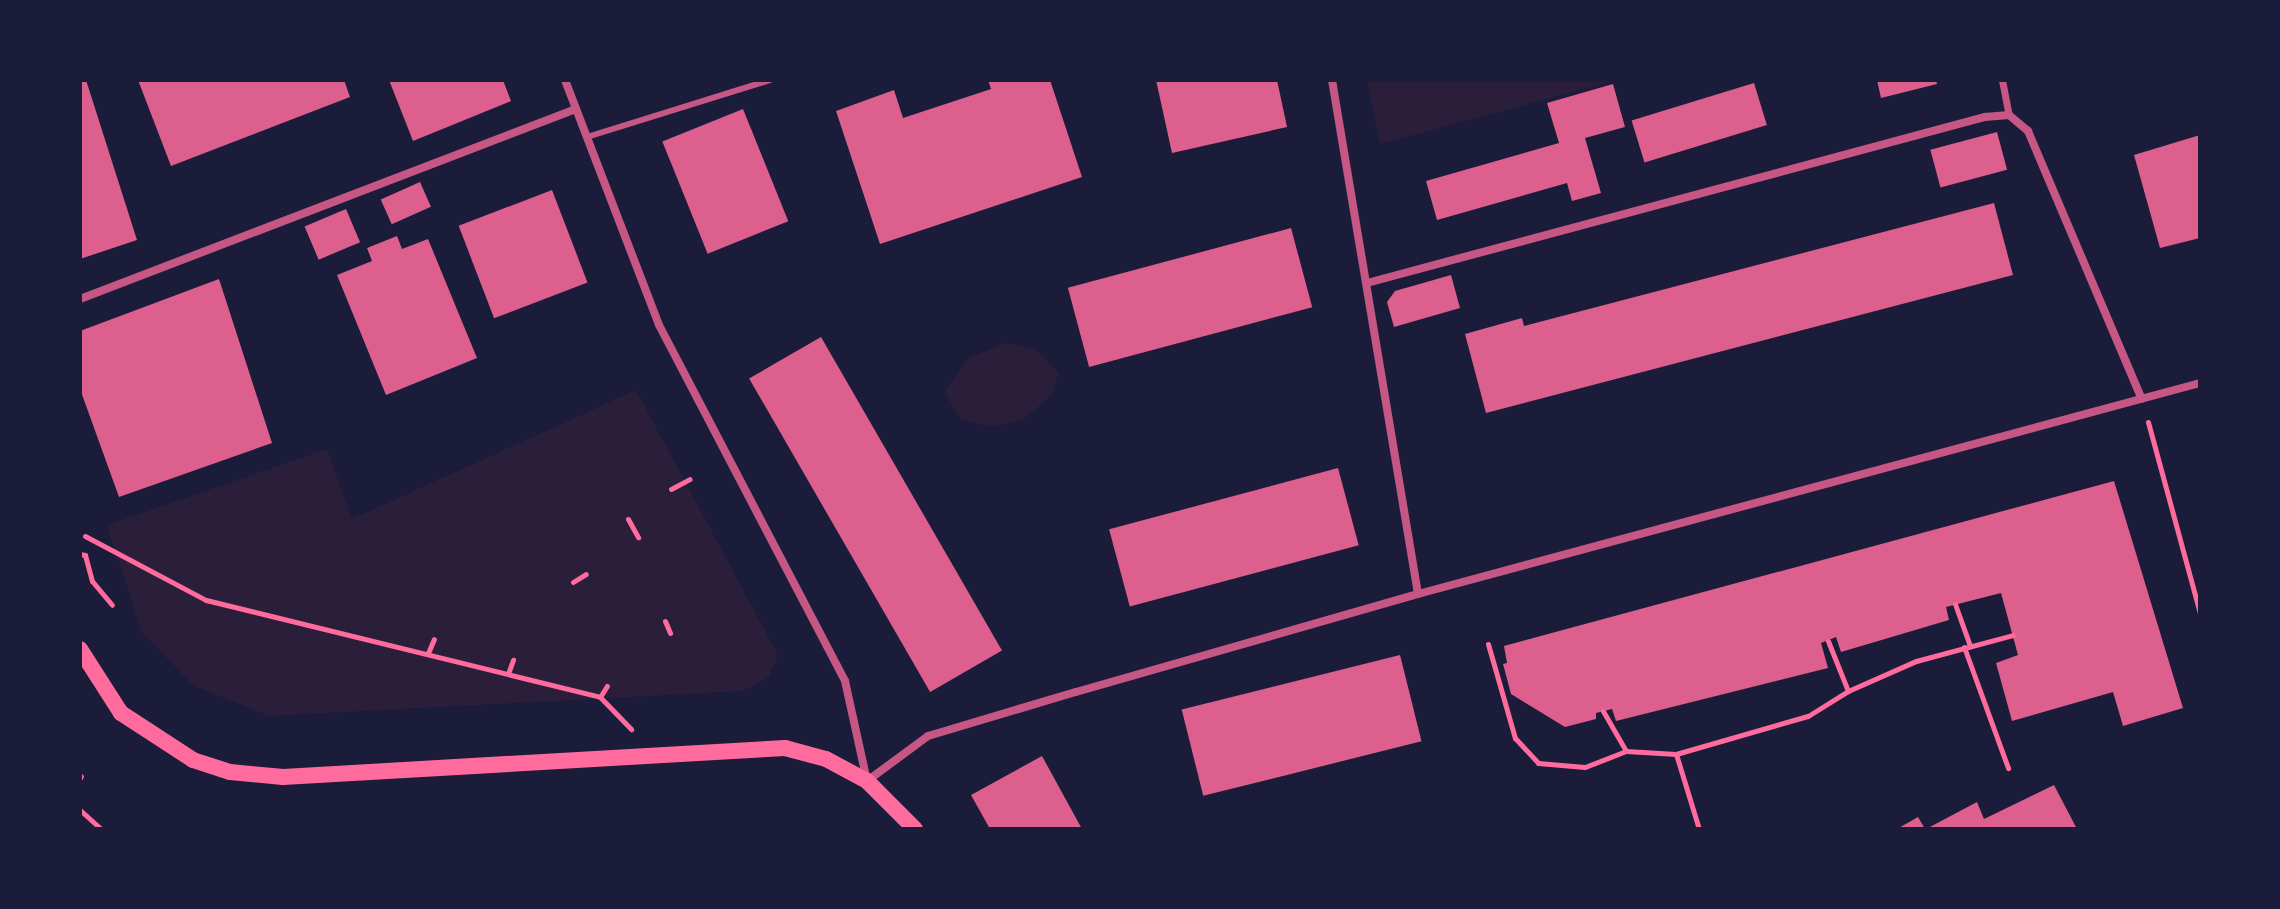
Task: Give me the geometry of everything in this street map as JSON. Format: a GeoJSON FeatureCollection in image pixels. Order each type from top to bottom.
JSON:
{"type":"FeatureCollection","features":[{"type":"Feature","properties":{"kind":"main road"},"geometry":{"type":"LineString","coordinates":[[80,649],[121,713],[193,760],[230,772],[283,777],[785,748],[826,759],[867,781],[915,829]]}},
{"type":"Feature","properties":{"kind":"street"},"geometry":{"type":"LineString","coordinates":[[565,80],[659,325],[845,681],[867,781],[928,736],[1418,594],[2200,383]]}},
{"type":"Feature","properties":{"kind":"street"},"geometry":{"type":"LineString","coordinates":[[1332,80],[1418,594]]}},
{"type":"Feature","properties":{"kind":"street"},"geometry":{"type":"LineString","coordinates":[[2002,80],[2009,115],[2028,131],[2142,399]]}},
{"type":"Feature","properties":{"kind":"street"},"geometry":{"type":"LineString","coordinates":[[80,299],[576,109]]}},
{"type":"Feature","properties":{"kind":"street"},"geometry":{"type":"LineString","coordinates":[[1367,283],[1985,117],[2009,115]]}},
{"type":"Feature","properties":{"kind":"lane"},"geometry":{"type":"LineString","coordinates":[[587,137],[770,80]]}},
{"type":"Feature","properties":{"kind":"path"},"geometry":{"type":"LineString","coordinates":[[2142,399],[2200,614]]}},
{"type":"Feature","properties":{"kind":"path"},"geometry":{"type":"LineString","coordinates":[[671,489],[690,479]]}},
{"type":"Feature","properties":{"kind":"path"},"geometry":{"type":"LineString","coordinates":[[628,519],[638,537]]}},
{"type":"Feature","properties":{"kind":"path"},"geometry":{"type":"LineString","coordinates":[[85,536],[206,600],[509,671],[600,697],[618,714]]}},
{"type":"Feature","properties":{"kind":"path"},"geometry":{"type":"LineString","coordinates":[[80,554],[85,555],[92,581],[112,605]]}},
{"type":"Feature","properties":{"kind":"path"},"geometry":{"type":"LineString","coordinates":[[573,582],[586,574]]}},
{"type":"Feature","properties":{"kind":"path"},"geometry":{"type":"LineString","coordinates":[[1955,604],[2008,768]]}},
{"type":"Feature","properties":{"kind":"path"},"geometry":{"type":"LineString","coordinates":[[665,621],[670,633]]}},
{"type":"Feature","properties":{"kind":"path"},"geometry":{"type":"LineString","coordinates":[[1488,644],[1515,738],[1538,763],[1585,767],[1626,751],[1676,754],[1808,716],[1848,691],[1916,661],[2013,635]]}},
{"type":"Feature","properties":{"kind":"path"},"geometry":{"type":"LineString","coordinates":[[428,653],[434,639]]}},
{"type":"Feature","properties":{"kind":"path"},"geometry":{"type":"LineString","coordinates":[[1828,641],[1848,691]]}},
{"type":"Feature","properties":{"kind":"path"},"geometry":{"type":"LineString","coordinates":[[509,671],[513,660]]}},
{"type":"Feature","properties":{"kind":"path"},"geometry":{"type":"LineString","coordinates":[[600,697],[607,686]]}},
{"type":"Feature","properties":{"kind":"path"},"geometry":{"type":"LineString","coordinates":[[1603,711],[1626,751]]}},
{"type":"Feature","properties":{"kind":"path"},"geometry":{"type":"LineString","coordinates":[[1676,754],[1699,829]]}},
{"type":"Feature","properties":{"kind":"path"},"geometry":{"type":"LineString","coordinates":[[80,810],[101,829]]}},
{"type":"Feature","properties":{"kind":"shaded area"},"geometry":{"type":"Polygon","coordinates":[[[1367,80],[1618,80],[1380,144],[1367,80]]]}},
{"type":"Feature","properties":{"kind":"shaded area"},"geometry":{"type":"Polygon","coordinates":[[[1005,343],[1036,349],[1059,373],[1052,395],[1023,420],[990,427],[961,419],[944,392],[969,358],[1005,343]]]}},
{"type":"Feature","properties":{"kind":"shaded area"},"geometry":{"type":"Polygon","coordinates":[[[636,390],[778,655],[769,677],[743,691],[269,716],[194,686],[142,633],[107,525],[327,449],[352,519],[636,390]]]}},
{"type":"Feature","properties":{"kind":"building"},"geometry":{"type":"Polygon","coordinates":[[[80,80],[86,80],[137,240],[80,259],[80,80]]]}},
{"type":"Feature","properties":{"kind":"building"},"geometry":{"type":"Polygon","coordinates":[[[138,80],[344,80],[350,97],[171,166],[138,80]]]}},
{"type":"Feature","properties":{"kind":"building"},"geometry":{"type":"Polygon","coordinates":[[[389,80],[503,80],[511,101],[413,141],[389,80]]]}},
{"type":"Feature","properties":{"kind":"building"},"geometry":{"type":"Polygon","coordinates":[[[988,80],[1050,80],[1082,177],[880,244],[836,111],[894,90],[903,118],[991,89],[988,80]]]}},
{"type":"Feature","properties":{"kind":"building"},"geometry":{"type":"Polygon","coordinates":[[[1156,80],[1277,80],[1287,127],[1172,153],[1156,80]]]}},
{"type":"Feature","properties":{"kind":"building"},"geometry":{"type":"Polygon","coordinates":[[[1877,80],[1936,80],[1937,84],[1881,98],[1877,80]]]}},
{"type":"Feature","properties":{"kind":"building"},"geometry":{"type":"Polygon","coordinates":[[[1754,83],[1767,125],[1644,163],[1632,120],[1754,83]]]}},
{"type":"Feature","properties":{"kind":"building"},"geometry":{"type":"Polygon","coordinates":[[[1613,84],[1625,127],[1585,138],[1601,193],[1572,201],[1567,183],[1437,220],[1426,181],[1559,143],[1547,103],[1613,84]]]}},
{"type":"Feature","properties":{"kind":"building"},"geometry":{"type":"Polygon","coordinates":[[[743,109],[788,221],[708,254],[662,142],[743,109]]]}},
{"type":"Feature","properties":{"kind":"building"},"geometry":{"type":"Polygon","coordinates":[[[1997,132],[2007,170],[1940,188],[1930,150],[1997,132]]]}},
{"type":"Feature","properties":{"kind":"building"},"geometry":{"type":"Polygon","coordinates":[[[2200,135],[2200,238],[2160,248],[2134,155],[2200,135]]]}},
{"type":"Feature","properties":{"kind":"building"},"geometry":{"type":"Polygon","coordinates":[[[420,182],[431,207],[392,224],[381,199],[420,182]]]}},
{"type":"Feature","properties":{"kind":"building"},"geometry":{"type":"Polygon","coordinates":[[[552,190],[587,282],[494,318],[459,226],[552,190]]]}},
{"type":"Feature","properties":{"kind":"building"},"geometry":{"type":"Polygon","coordinates":[[[1994,203],[2013,275],[1486,413],[1465,334],[1522,318],[1524,326],[1994,203]]]}},
{"type":"Feature","properties":{"kind":"building"},"geometry":{"type":"Polygon","coordinates":[[[346,209],[360,242],[319,260],[305,227],[346,209]]]}},
{"type":"Feature","properties":{"kind":"building"},"geometry":{"type":"Polygon","coordinates":[[[1291,228],[1312,307],[1089,367],[1068,288],[1291,228]]]}},
{"type":"Feature","properties":{"kind":"building"},"geometry":{"type":"Polygon","coordinates":[[[397,236],[402,249],[428,239],[477,358],[386,395],[337,275],[372,261],[367,248],[397,236]]]}},
{"type":"Feature","properties":{"kind":"building"},"geometry":{"type":"Polygon","coordinates":[[[1451,275],[1460,308],[1394,327],[1387,302],[1395,291],[1451,275]]]}},
{"type":"Feature","properties":{"kind":"building"},"geometry":{"type":"Polygon","coordinates":[[[219,279],[272,443],[119,497],[80,389],[80,331],[219,279]]]}},
{"type":"Feature","properties":{"kind":"building"},"geometry":{"type":"Polygon","coordinates":[[[821,337],[1002,651],[930,692],[749,379],[821,337]]]}},
{"type":"Feature","properties":{"kind":"building"},"geometry":{"type":"Polygon","coordinates":[[[1338,468],[1359,545],[1130,607],[1109,529],[1338,468]]]}},
{"type":"Feature","properties":{"kind":"building"},"geometry":{"type":"Polygon","coordinates":[[[2114,481],[2183,708],[2123,726],[2113,692],[2012,721],[1996,663],[2018,655],[2001,593],[1946,607],[1949,620],[1841,652],[1836,637],[1821,643],[1828,668],[1616,721],[1612,709],[1596,713],[1596,719],[1565,727],[1511,694],[1503,664],[1507,663],[1504,646],[2114,481]]]}},
{"type":"Feature","properties":{"kind":"building"},"geometry":{"type":"Polygon","coordinates":[[[1400,655],[1422,741],[1203,796],[1182,709],[1400,655]]]}},
{"type":"Feature","properties":{"kind":"building"},"geometry":{"type":"Polygon","coordinates":[[[1042,756],[1082,829],[990,829],[971,795],[1042,756]]]}},
{"type":"Feature","properties":{"kind":"building"},"geometry":{"type":"Polygon","coordinates":[[[2054,785],[2077,829],[1926,829],[1977,802],[1984,819],[2054,785]]]}},
{"type":"Feature","properties":{"kind":"building"},"geometry":{"type":"Polygon","coordinates":[[[1918,817],[1925,829],[1897,829],[1918,817]]]}}]}
